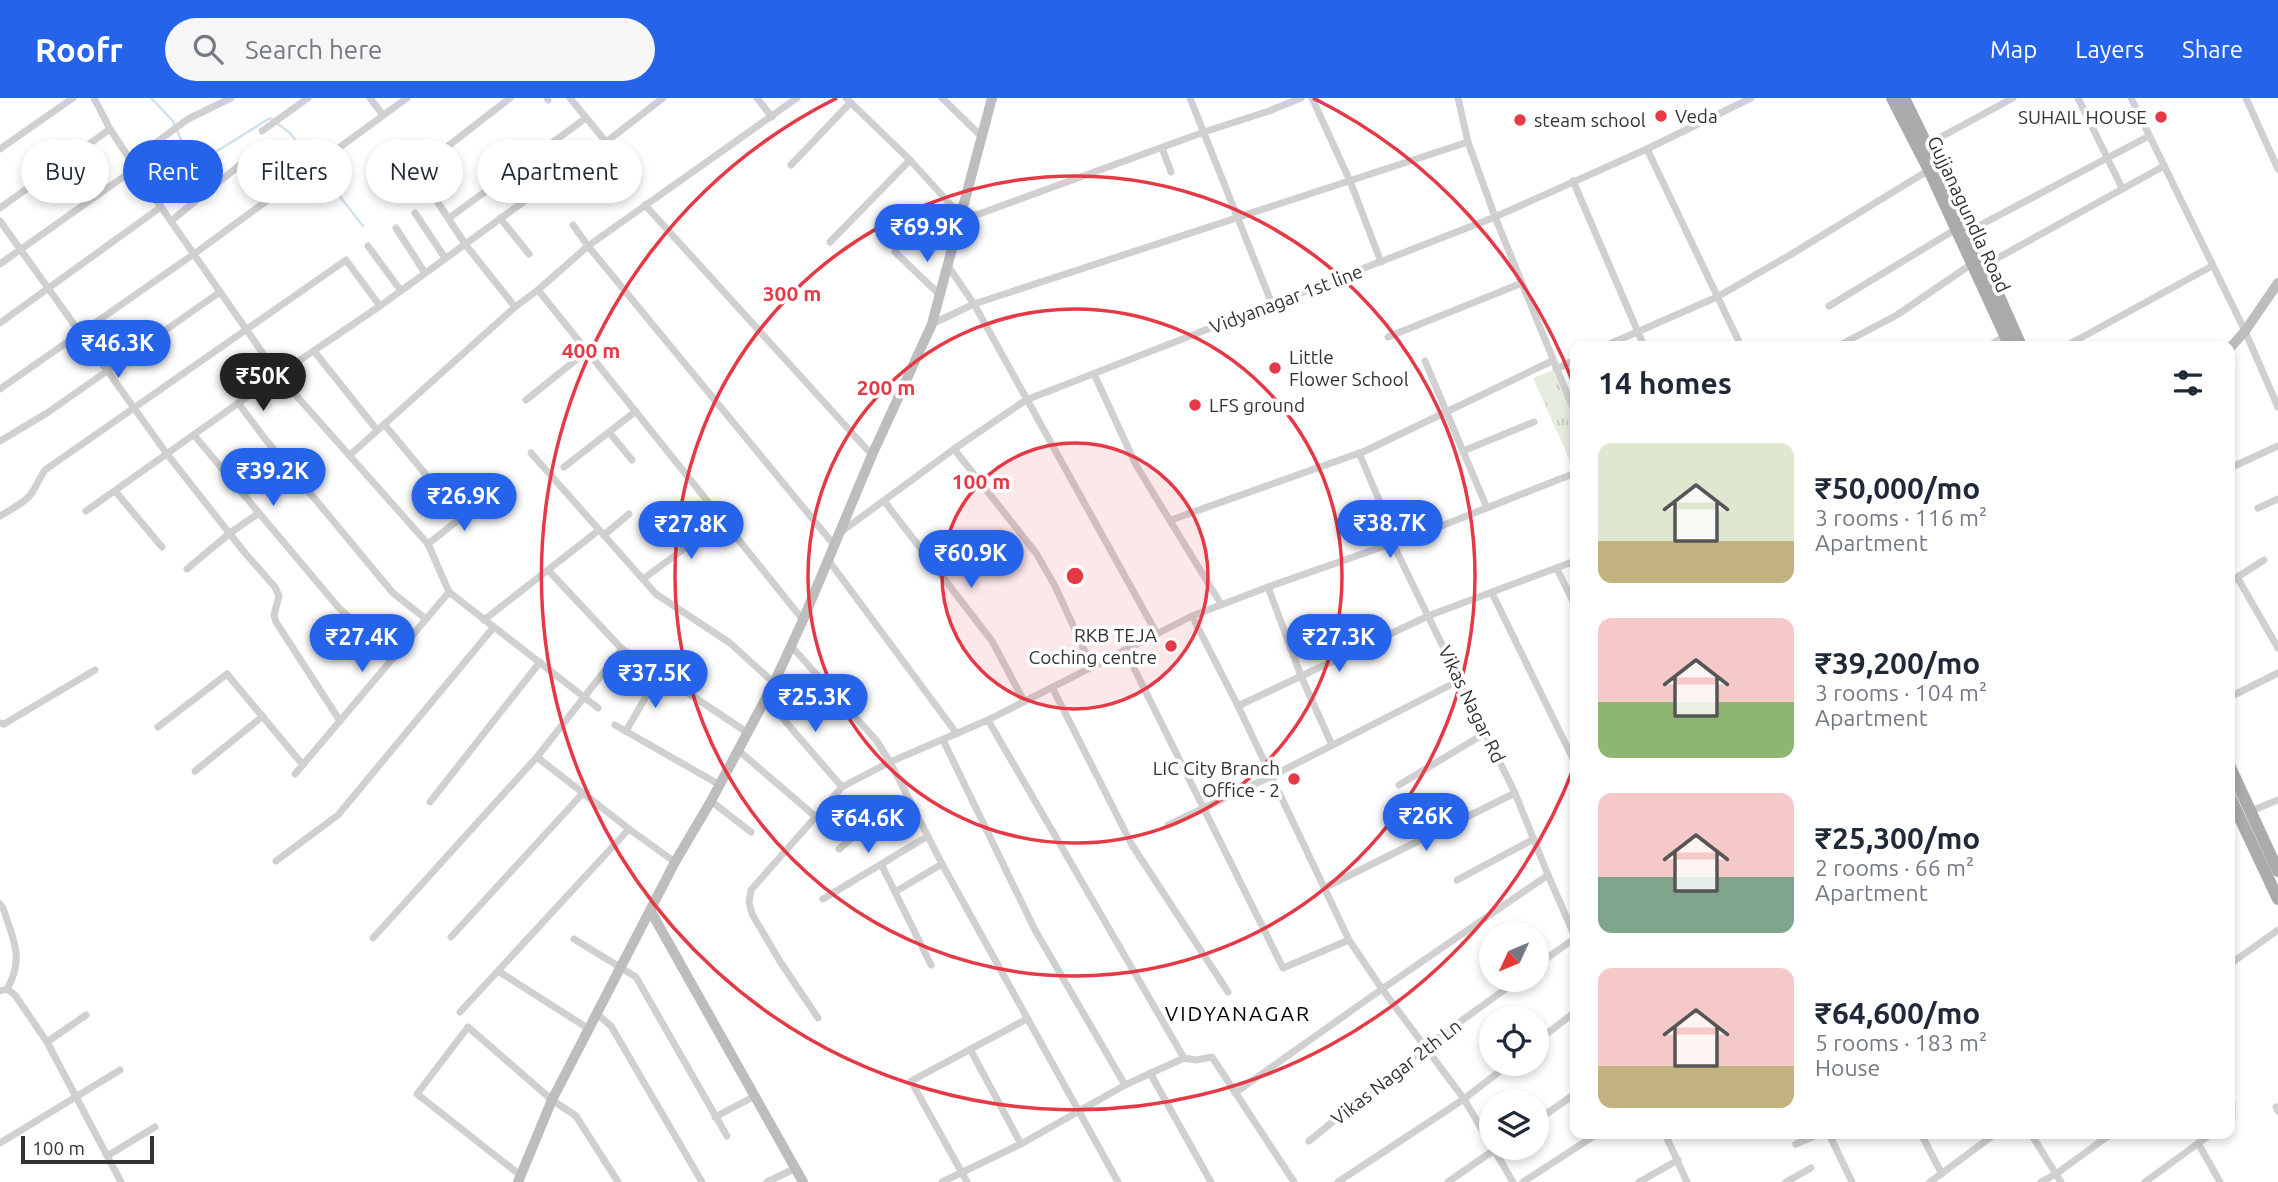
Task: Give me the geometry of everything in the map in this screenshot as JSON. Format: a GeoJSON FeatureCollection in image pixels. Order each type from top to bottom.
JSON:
{"type":"FeatureCollection","features":[{"type":"Feature","properties":{"kind":"main road","name":"Gujjanagundla Road"},"geometry":{"type":"LineString","coordinates":[[1892,98],[1980,262],[2019,341]]}},
{"type":"Feature","properties":{"kind":"main road","name":"Gujjanagundla Road"},"geometry":{"type":"LineString","coordinates":[[1904,98],[1928,144],[1963,230]]}},
{"type":"Feature","properties":{"kind":"main road","name":"Gujjanagundla Road"},"geometry":{"type":"LineString","coordinates":[[1980,262],[2008,341]]}},
{"type":"Feature","properties":{"kind":"main road"},"geometry":{"type":"LineString","coordinates":[[2235,777],[2278,871]]}},
{"type":"Feature","properties":{"kind":"main road"},"geometry":{"type":"LineString","coordinates":[[2235,808],[2278,900]]}},
{"type":"Feature","properties":{"kind":"street"},"geometry":{"type":"LineString","coordinates":[[0,149],[73,98]]}},
{"type":"Feature","properties":{"kind":"street"},"geometry":{"type":"LineString","coordinates":[[94,98],[123,148]]}},
{"type":"Feature","properties":{"kind":"street"},"geometry":{"type":"LineString","coordinates":[[99,106],[107,98]]}},
{"type":"Feature","properties":{"kind":"street"},"geometry":{"type":"LineString","coordinates":[[159,140],[181,124],[231,98]]}},
{"type":"Feature","properties":{"kind":"street"},"geometry":{"type":"LineString","coordinates":[[262,131],[307,98]]}},
{"type":"Feature","properties":{"kind":"street"},"geometry":{"type":"LineString","coordinates":[[370,98],[383,116]]}},
{"type":"Feature","properties":{"kind":"street"},"geometry":{"type":"LineString","coordinates":[[0,389],[194,254],[407,98]]}},
{"type":"Feature","properties":{"kind":"street"},"geometry":{"type":"LineString","coordinates":[[456,140],[510,98]]}},
{"type":"Feature","properties":{"kind":"street"},"geometry":{"type":"LineString","coordinates":[[570,98],[604,140]]}},
{"type":"Feature","properties":{"kind":"street"},"geometry":{"type":"LineString","coordinates":[[757,98],[772,117]]}},
{"type":"Feature","properties":{"kind":"street"},"geometry":{"type":"LineString","coordinates":[[350,455],[515,307],[588,246],[797,98]]}},
{"type":"Feature","properties":{"kind":"street"},"geometry":{"type":"LineString","coordinates":[[942,98],[981,136]]}},
{"type":"Feature","properties":{"kind":"street"},"geometry":{"type":"LineString","coordinates":[[618,1182],[576,1116],[552,1100],[468,1027],[417,1094],[519,1178],[552,1100],[650,910],[774,684],[836,546],[872,455],[932,324],[992,98]]}},
{"type":"Feature","properties":{"kind":"street"},"geometry":{"type":"LineString","coordinates":[[1190,98],[1272,304]]}},
{"type":"Feature","properties":{"kind":"street"},"geometry":{"type":"LineString","coordinates":[[961,216],[979,214],[1301,98]]}},
{"type":"Feature","properties":{"kind":"street"},"geometry":{"type":"LineString","coordinates":[[1312,98],[1350,181],[1381,262]]}},
{"type":"Feature","properties":{"kind":"street"},"geometry":{"type":"LineString","coordinates":[[1458,98],[1468,142],[1495,217],[1570,402]]}},
{"type":"Feature","properties":{"kind":"street","name":"Vidyanagar 1st line"},"geometry":{"type":"LineString","coordinates":[[841,533],[954,449],[1027,400],[1495,217],[1647,149],[1751,98]]}},
{"type":"Feature","properties":{"kind":"street"},"geometry":{"type":"LineString","coordinates":[[1928,144],[2013,98]]}},
{"type":"Feature","properties":{"kind":"street"},"geometry":{"type":"LineString","coordinates":[[2078,98],[2122,188]]}},
{"type":"Feature","properties":{"kind":"street"},"geometry":{"type":"LineString","coordinates":[[2131,98],[2245,331],[2278,407]]}},
{"type":"Feature","properties":{"kind":"street"},"geometry":{"type":"LineString","coordinates":[[2246,98],[2278,169]]}},
{"type":"Feature","properties":{"kind":"street"},"geometry":{"type":"LineString","coordinates":[[609,140],[661,99]]}},
{"type":"Feature","properties":{"kind":"street"},"geometry":{"type":"LineString","coordinates":[[791,165],[848,100],[961,216]]}},
{"type":"Feature","properties":{"kind":"street"},"geometry":{"type":"LineString","coordinates":[[449,218],[586,118]]}},
{"type":"Feature","properties":{"kind":"street"},"geometry":{"type":"LineString","coordinates":[[0,208],[110,128]]}},
{"type":"Feature","properties":{"kind":"street"},"geometry":{"type":"LineString","coordinates":[[1829,306],[1963,230],[2149,136]]}},
{"type":"Feature","properties":{"kind":"street"},"geometry":{"type":"LineString","coordinates":[[932,324],[974,304],[1468,142]]}},
{"type":"Feature","properties":{"kind":"street"},"geometry":{"type":"LineString","coordinates":[[1163,148],[1171,172]]}},
{"type":"Feature","properties":{"kind":"street"},"geometry":{"type":"LineString","coordinates":[[1647,149],[1739,341]]}},
{"type":"Feature","properties":{"kind":"street"},"geometry":{"type":"LineString","coordinates":[[830,242],[909,160]]}},
{"type":"Feature","properties":{"kind":"street"},"geometry":{"type":"LineString","coordinates":[[1848,341],[1896,316],[1980,262],[2164,166]]}},
{"type":"Feature","properties":{"kind":"street"},"geometry":{"type":"LineString","coordinates":[[171,221],[237,167]]}},
{"type":"Feature","properties":{"kind":"street"},"geometry":{"type":"LineString","coordinates":[[1616,341],[1717,297],[1790,256],[1929,170]]}},
{"type":"Feature","properties":{"kind":"street"},"geometry":{"type":"LineString","coordinates":[[0,264],[123,177]]}},
{"type":"Feature","properties":{"kind":"street"},"geometry":{"type":"LineString","coordinates":[[1573,181],[1641,341]]}},
{"type":"Feature","properties":{"kind":"street"},"geometry":{"type":"LineString","coordinates":[[159,203],[278,375],[428,544],[449,592],[598,708]]}},
{"type":"Feature","properties":{"kind":"street"},"geometry":{"type":"LineString","coordinates":[[439,203],[465,244],[515,307]]}},
{"type":"Feature","properties":{"kind":"street"},"geometry":{"type":"LineString","coordinates":[[86,511],[380,306],[521,203]]}},
{"type":"Feature","properties":{"kind":"street"},"geometry":{"type":"LineString","coordinates":[[645,205],[872,455]]}},
{"type":"Feature","properties":{"kind":"street"},"geometry":{"type":"LineString","coordinates":[[0,323],[161,206]]}},
{"type":"Feature","properties":{"kind":"street"},"geometry":{"type":"LineString","coordinates":[[415,212],[445,258]]}},
{"type":"Feature","properties":{"kind":"street"},"geometry":{"type":"LineString","coordinates":[[500,218],[529,254]]}},
{"type":"Feature","properties":{"kind":"street"},"geometry":{"type":"LineString","coordinates":[[0,221],[167,454],[275,587],[279,596],[274,615],[276,622],[340,721]]}},
{"type":"Feature","properties":{"kind":"street"},"geometry":{"type":"LineString","coordinates":[[573,225],[836,546]]}},
{"type":"Feature","properties":{"kind":"street"},"geometry":{"type":"LineString","coordinates":[[396,228],[425,273]]}},
{"type":"Feature","properties":{"kind":"street"},"geometry":{"type":"LineString","coordinates":[[368,246],[401,291]]}},
{"type":"Feature","properties":{"kind":"street"},"geometry":{"type":"LineString","coordinates":[[895,252],[940,295]]}},
{"type":"Feature","properties":{"kind":"street"},"geometry":{"type":"LineString","coordinates":[[0,516],[22,503],[33,492],[37,480],[45,470],[346,260],[380,306]]}},
{"type":"Feature","properties":{"kind":"street"},"geometry":{"type":"LineString","coordinates":[[948,266],[974,304],[1157,634]]}},
{"type":"Feature","properties":{"kind":"street"},"geometry":{"type":"LineString","coordinates":[[2075,341],[2212,266]]}},
{"type":"Feature","properties":{"kind":"street"},"geometry":{"type":"LineString","coordinates":[[1388,337],[1522,283]]}},
{"type":"Feature","properties":{"kind":"street"},"geometry":{"type":"LineString","coordinates":[[2235,342],[2278,283]]}},
{"type":"Feature","properties":{"kind":"street"},"geometry":{"type":"LineString","coordinates":[[538,290],[803,620]]}},
{"type":"Feature","properties":{"kind":"street"},"geometry":{"type":"LineString","coordinates":[[0,441],[47,413],[220,292]]}},
{"type":"Feature","properties":{"kind":"street"},"geometry":{"type":"LineString","coordinates":[[314,351],[377,430]]}},
{"type":"Feature","properties":{"kind":"street"},"geometry":{"type":"LineString","coordinates":[[526,400],[587,351]]}},
{"type":"Feature","properties":{"kind":"street"},"geometry":{"type":"LineString","coordinates":[[1425,361],[1487,508]]}},
{"type":"Feature","properties":{"kind":"street"},"geometry":{"type":"LineString","coordinates":[[1171,520],[1359,453],[1554,365],[1570,361]]}},
{"type":"Feature","properties":{"kind":"street"},"geometry":{"type":"LineString","coordinates":[[1094,374],[1136,465],[1221,604]]}},
{"type":"Feature","properties":{"kind":"street"},"geometry":{"type":"LineString","coordinates":[[238,403],[393,593],[426,619]]}},
{"type":"Feature","properties":{"kind":"street"},"geometry":{"type":"LineString","coordinates":[[564,467],[636,411]]}},
{"type":"Feature","properties":{"kind":"street"},"geometry":{"type":"LineString","coordinates":[[1463,451],[1534,422]]}},
{"type":"Feature","properties":{"kind":"street"},"geometry":{"type":"LineString","coordinates":[[384,424],[432,482]]}},
{"type":"Feature","properties":{"kind":"street"},"geometry":{"type":"LineString","coordinates":[[609,432],[632,460]]}},
{"type":"Feature","properties":{"kind":"street"},"geometry":{"type":"LineString","coordinates":[[194,435],[339,608],[394,658]]}},
{"type":"Feature","properties":{"kind":"street"},"geometry":{"type":"LineString","coordinates":[[2235,466],[2278,446]]}},
{"type":"Feature","properties":{"kind":"street"},"geometry":{"type":"LineString","coordinates":[[954,449],[1036,553],[1055,586],[1092,667]]}},
{"type":"Feature","properties":{"kind":"street"},"geometry":{"type":"LineString","coordinates":[[531,453],[656,594],[730,643],[774,684]]}},
{"type":"Feature","properties":{"kind":"street"},"geometry":{"type":"LineString","coordinates":[[1359,453],[1382,507],[1366,514]]}},
{"type":"Feature","properties":{"kind":"street"},"geometry":{"type":"LineString","coordinates":[[818,1017],[781,963],[752,914],[749,902],[751,890],[842,787],[890,762],[988,720],[1192,616],[1393,544],[1570,475]]}},
{"type":"Feature","properties":{"kind":"street"},"geometry":{"type":"LineString","coordinates":[[114,491],[162,547]]}},
{"type":"Feature","properties":{"kind":"street"},"geometry":{"type":"LineString","coordinates":[[2258,508],[2278,499]]}},
{"type":"Feature","properties":{"kind":"street"},"geometry":{"type":"LineString","coordinates":[[428,544],[482,501]]}},
{"type":"Feature","properties":{"kind":"street"},"geometry":{"type":"LineString","coordinates":[[884,501],[992,641],[1024,701]]}},
{"type":"Feature","properties":{"kind":"street"},"geometry":{"type":"LineString","coordinates":[[187,569],[259,513]]}},
{"type":"Feature","properties":{"kind":"street"},"geometry":{"type":"LineString","coordinates":[[484,620],[548,570],[629,514]]}},
{"type":"Feature","properties":{"kind":"street"},"geometry":{"type":"LineString","coordinates":[[643,579],[723,520]]}},
{"type":"Feature","properties":{"kind":"street","name":"Vikas Nagar Rd"},"geometry":{"type":"LineString","coordinates":[[1393,544],[1516,793],[1570,926]]}},
{"type":"Feature","properties":{"kind":"street"},"geometry":{"type":"LineString","coordinates":[[2235,579],[2264,560]]}},
{"type":"Feature","properties":{"kind":"street"},"geometry":{"type":"LineString","coordinates":[[829,561],[957,734]]}},
{"type":"Feature","properties":{"kind":"street"},"geometry":{"type":"LineString","coordinates":[[1238,706],[1428,616],[1570,563]]}},
{"type":"Feature","properties":{"kind":"street"},"geometry":{"type":"LineString","coordinates":[[1557,569],[1570,595]]}},
{"type":"Feature","properties":{"kind":"street"},"geometry":{"type":"LineString","coordinates":[[548,570],[622,649],[748,733]]}},
{"type":"Feature","properties":{"kind":"street"},"geometry":{"type":"LineString","coordinates":[[2235,583],[2278,648]]}},
{"type":"Feature","properties":{"kind":"street"},"geometry":{"type":"LineString","coordinates":[[1268,587],[1301,676],[1332,746]]}},
{"type":"Feature","properties":{"kind":"street"},"geometry":{"type":"LineString","coordinates":[[295,774],[449,592]]}},
{"type":"Feature","properties":{"kind":"street"},"geometry":{"type":"LineString","coordinates":[[1492,593],[1570,752]]}},
{"type":"Feature","properties":{"kind":"street"},"geometry":{"type":"LineString","coordinates":[[1192,616],[1272,776],[1349,940],[1479,1124]]}},
{"type":"Feature","properties":{"kind":"street"},"geometry":{"type":"LineString","coordinates":[[276,861],[338,815],[494,628]]}},
{"type":"Feature","properties":{"kind":"street"},"geometry":{"type":"LineString","coordinates":[[791,646],[876,740],[890,762],[942,864],[1118,1182]]}},
{"type":"Feature","properties":{"kind":"street"},"geometry":{"type":"LineString","coordinates":[[373,938],[537,757],[622,649]]}},
{"type":"Feature","properties":{"kind":"street"},"geometry":{"type":"LineString","coordinates":[[1125,650],[1283,968],[1349,940]]}},
{"type":"Feature","properties":{"kind":"street"},"geometry":{"type":"LineString","coordinates":[[430,802],[540,662]]}},
{"type":"Feature","properties":{"kind":"street"},"geometry":{"type":"LineString","coordinates":[[0,723],[4,724],[95,670]]}},
{"type":"Feature","properties":{"kind":"street"},"geometry":{"type":"LineString","coordinates":[[2235,694],[2278,673]]}},
{"type":"Feature","properties":{"kind":"street"},"geometry":{"type":"LineString","coordinates":[[158,727],[227,674],[303,765]]}},
{"type":"Feature","properties":{"kind":"street"},"geometry":{"type":"LineString","coordinates":[[626,731],[659,674]]}},
{"type":"Feature","properties":{"kind":"street"},"geometry":{"type":"LineString","coordinates":[[1168,825],[1272,776],[1460,680]]}},
{"type":"Feature","properties":{"kind":"street"},"geometry":{"type":"LineString","coordinates":[[1052,687],[1132,845],[1228,992]]}},
{"type":"Feature","properties":{"kind":"street"},"geometry":{"type":"LineString","coordinates":[[766,699],[842,787]]}},
{"type":"Feature","properties":{"kind":"street"},"geometry":{"type":"LineString","coordinates":[[195,771],[262,716]]}},
{"type":"Feature","properties":{"kind":"street"},"geometry":{"type":"LineString","coordinates":[[988,720],[1184,1058]]}},
{"type":"Feature","properties":{"kind":"street"},"geometry":{"type":"LineString","coordinates":[[615,724],[720,785]]}},
{"type":"Feature","properties":{"kind":"street"},"geometry":{"type":"LineString","coordinates":[[1399,785],[1487,732]]}},
{"type":"Feature","properties":{"kind":"street"},"geometry":{"type":"LineString","coordinates":[[943,740],[1035,930],[1125,1084]]}},
{"type":"Feature","properties":{"kind":"street"},"geometry":{"type":"LineString","coordinates":[[738,750],[816,817]]}},
{"type":"Feature","properties":{"kind":"street"},"geometry":{"type":"LineString","coordinates":[[537,757],[675,862]]}},
{"type":"Feature","properties":{"kind":"street"},"geometry":{"type":"LineString","coordinates":[[452,937],[583,793]]}},
{"type":"Feature","properties":{"kind":"street"},"geometry":{"type":"LineString","coordinates":[[1324,888],[1516,793]]}},
{"type":"Feature","properties":{"kind":"street"},"geometry":{"type":"LineString","coordinates":[[2251,811],[2278,800]]}},
{"type":"Feature","properties":{"kind":"street"},"geometry":{"type":"LineString","coordinates":[[711,801],[751,832]]}},
{"type":"Feature","properties":{"kind":"street"},"geometry":{"type":"LineString","coordinates":[[839,849],[860,831],[912,805]]}},
{"type":"Feature","properties":{"kind":"street"},"geometry":{"type":"LineString","coordinates":[[460,1012],[629,829]]}},
{"type":"Feature","properties":{"kind":"street"},"geometry":{"type":"LineString","coordinates":[[823,898],[928,836]]}},
{"type":"Feature","properties":{"kind":"street"},"geometry":{"type":"LineString","coordinates":[[1457,880],[1534,839]]}},
{"type":"Feature","properties":{"kind":"street"},"geometry":{"type":"LineString","coordinates":[[881,864],[931,965]]}},
{"type":"Feature","properties":{"kind":"street"},"geometry":{"type":"LineString","coordinates":[[895,892],[942,864]]}},
{"type":"Feature","properties":{"kind":"street"},"geometry":{"type":"LineString","coordinates":[[1235,1093],[1548,875]]}},
{"type":"Feature","properties":{"kind":"street"},"geometry":{"type":"LineString","coordinates":[[0,904],[18,952],[14,977],[3,990],[15,995],[47,1042],[121,1182]]}},
{"type":"Feature","properties":{"kind":"street"},"geometry":{"type":"LineString","coordinates":[[650,910],[803,1182]]}},
{"type":"Feature","properties":{"kind":"street"},"geometry":{"type":"LineString","coordinates":[[2235,960],[2278,930]]}},
{"type":"Feature","properties":{"kind":"street"},"geometry":{"type":"LineString","coordinates":[[574,939],[636,977],[727,1136]]}},
{"type":"Feature","properties":{"kind":"street"},"geometry":{"type":"LineString","coordinates":[[1549,956],[1570,941]]}},
{"type":"Feature","properties":{"kind":"street"},"geometry":{"type":"LineString","coordinates":[[498,971],[589,1029]]}},
{"type":"Feature","properties":{"kind":"street","name":"Vikas Nagar 2th Ln"},"geometry":{"type":"LineString","coordinates":[[1309,1141],[1425,1047],[1501,992]]}},
{"type":"Feature","properties":{"kind":"street"},"geometry":{"type":"LineString","coordinates":[[597,1014],[611,1026],[702,1182]]}},
{"type":"Feature","properties":{"kind":"street"},"geometry":{"type":"LineString","coordinates":[[47,1042],[86,1015]]}},
{"type":"Feature","properties":{"kind":"street"},"geometry":{"type":"LineString","coordinates":[[1549,1032],[1570,1016]]}},
{"type":"Feature","properties":{"kind":"street"},"geometry":{"type":"LineString","coordinates":[[967,1182],[911,1081],[1027,1019]]}},
{"type":"Feature","properties":{"kind":"street"},"geometry":{"type":"LineString","coordinates":[[970,1049],[1021,1144]]}},
{"type":"Feature","properties":{"kind":"street"},"geometry":{"type":"LineString","coordinates":[[942,1182],[1021,1144],[1125,1084],[1184,1058],[1196,1060],[1212,1057],[1294,1182]]}},
{"type":"Feature","properties":{"kind":"street"},"geometry":{"type":"LineString","coordinates":[[0,1143],[120,1070]]}},
{"type":"Feature","properties":{"kind":"street"},"geometry":{"type":"LineString","coordinates":[[1150,1073],[1210,1182]]}},
{"type":"Feature","properties":{"kind":"street"},"geometry":{"type":"LineString","coordinates":[[1338,1182],[1464,1099],[1494,1076]]}},
{"type":"Feature","properties":{"kind":"street"},"geometry":{"type":"LineString","coordinates":[[715,1117],[755,1096]]}},
{"type":"Feature","properties":{"kind":"street"},"geometry":{"type":"LineString","coordinates":[[1549,1112],[1570,1097]]}},
{"type":"Feature","properties":{"kind":"street"},"geometry":{"type":"LineString","coordinates":[[107,1156],[155,1127]]}},
{"type":"Feature","properties":{"kind":"street"},"geometry":{"type":"LineString","coordinates":[[1523,1182],[1589,1139]]}},
{"type":"Feature","properties":{"kind":"street"},"geometry":{"type":"LineString","coordinates":[[1668,1139],[1688,1182]]}},
{"type":"Feature","properties":{"kind":"street"},"geometry":{"type":"LineString","coordinates":[[1796,1144],[1808,1139]]}},
{"type":"Feature","properties":{"kind":"street"},"geometry":{"type":"LineString","coordinates":[[1831,1139],[1852,1182]]}},
{"type":"Feature","properties":{"kind":"street"},"geometry":{"type":"LineString","coordinates":[[1924,1139],[1942,1174]]}},
{"type":"Feature","properties":{"kind":"street"},"geometry":{"type":"LineString","coordinates":[[1930,1182],[1988,1139]]}},
{"type":"Feature","properties":{"kind":"street"},"geometry":{"type":"LineString","coordinates":[[2034,1139],[2061,1182]]}},
{"type":"Feature","properties":{"kind":"street"},"geometry":{"type":"LineString","coordinates":[[2041,1182],[2104,1139]]}},
{"type":"Feature","properties":{"kind":"street"},"geometry":{"type":"LineString","coordinates":[[2145,1182],[2204,1139]]}},
{"type":"Feature","properties":{"kind":"street"},"geometry":{"type":"LineString","coordinates":[[2198,1143],[2220,1182]]}},
{"type":"Feature","properties":{"kind":"street"},"geometry":{"type":"LineString","coordinates":[[1448,1182],[1479,1159]]}},
{"type":"Feature","properties":{"kind":"street"},"geometry":{"type":"LineString","coordinates":[[1501,1160],[1513,1182]]}},
{"type":"Feature","properties":{"kind":"street"},"geometry":{"type":"LineString","coordinates":[[1639,1182],[1678,1160]]}},
{"type":"Feature","properties":{"kind":"street"},"geometry":{"type":"LineString","coordinates":[[767,1182],[796,1168]]}},
{"type":"Feature","properties":{"kind":"street"},"geometry":{"type":"LineString","coordinates":[[1786,1182],[1811,1168]]}},
{"type":"Feature","properties":{"kind":"green space"},"geometry":{"type":"Polygon","coordinates":[[[1556,369],[1570,401],[1570,461],[1533,378],[1556,369]]]}},
{"type":"Feature","properties":{"kind":"waterway"},"geometry":{"type":"LineString","coordinates":[[151,98],[173,121],[188,156],[206,158],[270,118],[290,133],[363,226]]}},
{"type":"Feature","properties":{"kind":"place","name":"Veda"},"geometry":{"type":"Point","coordinates":[1661,116]}},
{"type":"Feature","properties":{"kind":"place","name":"SUHAIL HOUSE"},"geometry":{"type":"Point","coordinates":[2161,117]}},
{"type":"Feature","properties":{"kind":"place","name":"steam school"},"geometry":{"type":"Point","coordinates":[1520,120]}},
{"type":"Feature","properties":{"kind":"place","name":"Little Flower School"},"geometry":{"type":"Point","coordinates":[1275,368]}},
{"type":"Feature","properties":{"kind":"place","name":"LFS ground"},"geometry":{"type":"Point","coordinates":[1195,405]}},
{"type":"Feature","properties":{"kind":"place","name":"RKB TEJA Coching centre"},"geometry":{"type":"Point","coordinates":[1171,646]}},
{"type":"Feature","properties":{"kind":"place","name":"LIC City Branch Office - 2"},"geometry":{"type":"Point","coordinates":[1294,779]}},
{"type":"Feature","properties":{"kind":"district","name":"VIDYANAGAR"},"geometry":{"type":"Point","coordinates":[1238,1013]}}]}
